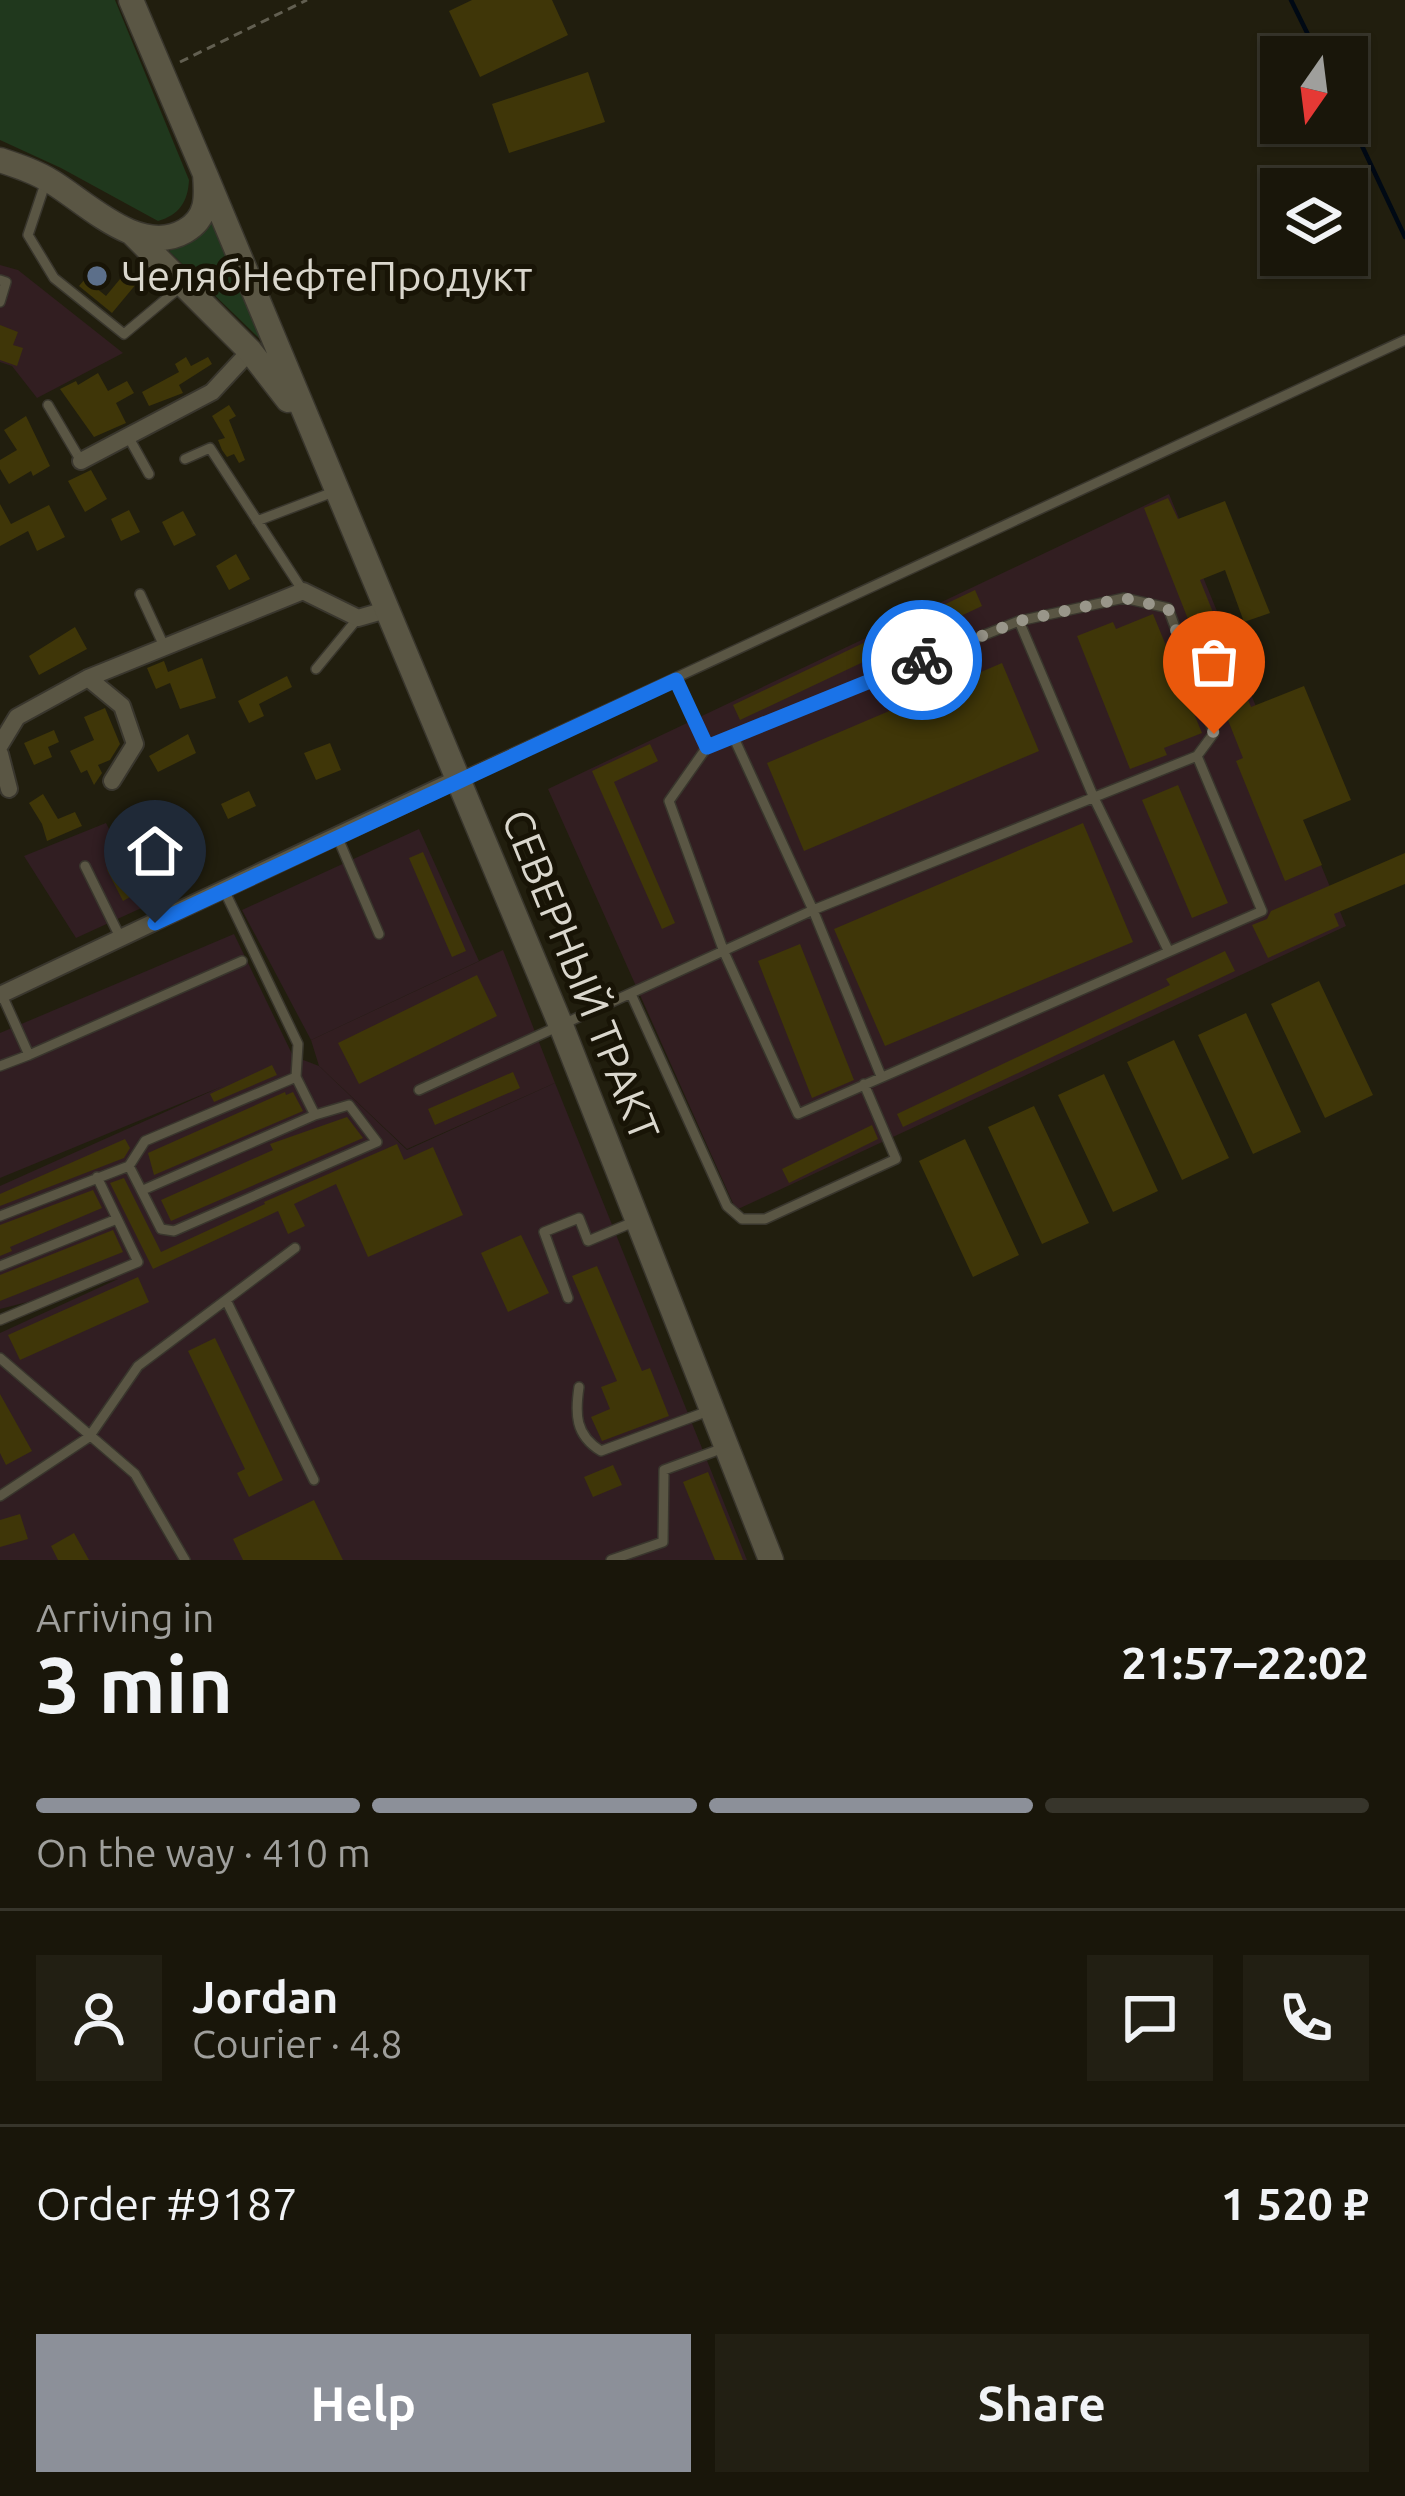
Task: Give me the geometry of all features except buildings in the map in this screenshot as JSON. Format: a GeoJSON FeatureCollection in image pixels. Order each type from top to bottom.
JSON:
{"type":"FeatureCollection","features":[{"type":"Feature","properties":{"kind":"main road","name":"СЕВЕРНЫЙ ТРАКТ"},"geometry":{"type":"LineString","coordinates":[[131,0],[562,1028],[771,1560]]}},
{"type":"Feature","properties":{"kind":"main road","name":"СЕВЕРНЫЙ ТРАКТ"},"geometry":{"type":"LineString","coordinates":[[0,160],[47,179],[130,232],[250,351],[307,424]]}},
{"type":"Feature","properties":{"kind":"main road"},"geometry":{"type":"LineString","coordinates":[[130,232],[167,238],[192,226],[207,201],[205,174]]}},
{"type":"Feature","properties":{"kind":"street"},"geometry":{"type":"LineString","coordinates":[[81,460],[212,392],[250,351]]}},
{"type":"Feature","properties":{"kind":"street"},"geometry":{"type":"LineString","coordinates":[[4,796],[0,750],[17,717],[88,678],[302,591],[358,618],[386,610]]}},
{"type":"Feature","properties":{"kind":"street"},"geometry":{"type":"LineString","coordinates":[[88,678],[122,706],[135,744],[112,782]]}},
{"type":"Feature","properties":{"kind":"street"},"geometry":{"type":"LineString","coordinates":[[1,995],[459,778]]}},
{"type":"Feature","properties":{"kind":"lane"},"geometry":{"type":"LineString","coordinates":[[47,179],[28,235],[54,278],[124,334],[185,283]]}},
{"type":"Feature","properties":{"kind":"lane"},"geometry":{"type":"LineString","coordinates":[[0,280],[6,282],[0,302]]}},
{"type":"Feature","properties":{"kind":"lane"},"geometry":{"type":"LineString","coordinates":[[459,778],[1405,340]]}},
{"type":"Feature","properties":{"kind":"lane"},"geometry":{"type":"LineString","coordinates":[[48,405],[81,460]]}},
{"type":"Feature","properties":{"kind":"lane"},"geometry":{"type":"LineString","coordinates":[[129,438],[149,475]]}},
{"type":"Feature","properties":{"kind":"lane"},"geometry":{"type":"LineString","coordinates":[[185,459],[210,448],[302,591]]}},
{"type":"Feature","properties":{"kind":"lane"},"geometry":{"type":"LineString","coordinates":[[257,520],[336,491]]}},
{"type":"Feature","properties":{"kind":"lane"},"geometry":{"type":"LineString","coordinates":[[140,594],[164,646]]}},
{"type":"Feature","properties":{"kind":"lane"},"geometry":{"type":"LineString","coordinates":[[419,1090],[562,1028],[632,994],[724,952],[813,910],[1197,756],[1214,734],[1168,608],[1124,598],[1019,621],[707,747],[669,801],[724,952],[798,1114],[1262,911],[1197,756]]}},
{"type":"Feature","properties":{"kind":"lane"},"geometry":{"type":"LineString","coordinates":[[316,669],[358,618]]}},
{"type":"Feature","properties":{"kind":"lane"},"geometry":{"type":"LineString","coordinates":[[1019,621],[1094,798],[1168,950]]}},
{"type":"Feature","properties":{"kind":"lane"},"geometry":{"type":"LineString","coordinates":[[676,680],[707,747]]}},
{"type":"Feature","properties":{"kind":"lane"},"geometry":{"type":"LineString","coordinates":[[733,736],[813,910],[880,1076]]}},
{"type":"Feature","properties":{"kind":"lane"},"geometry":{"type":"LineString","coordinates":[[337,836],[379,934]]}},
{"type":"Feature","properties":{"kind":"lane"},"geometry":{"type":"LineString","coordinates":[[85,866],[121,939]]}},
{"type":"Feature","properties":{"kind":"lane"},"geometry":{"type":"LineString","coordinates":[[224,890],[298,1044],[296,1077],[315,1115]]}},
{"type":"Feature","properties":{"kind":"lane"},"geometry":{"type":"LineString","coordinates":[[0,1066],[242,961]]}},
{"type":"Feature","properties":{"kind":"lane"},"geometry":{"type":"LineString","coordinates":[[632,994],[728,1206],[742,1219],[765,1219],[896,1159],[864,1084]]}},
{"type":"Feature","properties":{"kind":"lane"},"geometry":{"type":"LineString","coordinates":[[1,995],[29,1055]]}},
{"type":"Feature","properties":{"kind":"lane"},"geometry":{"type":"LineString","coordinates":[[0,1216],[129,1166],[145,1141],[296,1077]]}},
{"type":"Feature","properties":{"kind":"lane"},"geometry":{"type":"LineString","coordinates":[[129,1166],[161,1228],[174,1231],[377,1142],[349,1106],[315,1115],[143,1190]]}},
{"type":"Feature","properties":{"kind":"lane"},"geometry":{"type":"LineString","coordinates":[[0,1320],[138,1262],[97,1178]]}},
{"type":"Feature","properties":{"kind":"lane"},"geometry":{"type":"LineString","coordinates":[[568,1298],[544,1232],[579,1218],[588,1241],[636,1221]]}},
{"type":"Feature","properties":{"kind":"lane"},"geometry":{"type":"LineString","coordinates":[[0,1266],[117,1220]]}},
{"type":"Feature","properties":{"kind":"lane"},"geometry":{"type":"LineString","coordinates":[[1,1492],[89,1437],[138,1366],[296,1248]]}},
{"type":"Feature","properties":{"kind":"lane"},"geometry":{"type":"LineString","coordinates":[[226,1300],[314,1480]]}},
{"type":"Feature","properties":{"kind":"lane"},"geometry":{"type":"LineString","coordinates":[[0,1358],[135,1474],[184,1560]]}},
{"type":"Feature","properties":{"kind":"lane"},"geometry":{"type":"LineString","coordinates":[[579,1387],[575,1416],[586,1442],[601,1450],[711,1410]]}},
{"type":"Feature","properties":{"kind":"lane"},"geometry":{"type":"LineString","coordinates":[[610,1560],[663,1542],[664,1470],[726,1448]]}},
{"type":"Feature","properties":{"kind":"path"},"geometry":{"type":"LineString","coordinates":[[162,70],[307,0]]}},
{"type":"Feature","properties":{"kind":"shaded area"},"geometry":{"type":"Polygon","coordinates":[[[0,265],[18,270],[123,353],[37,398],[12,366],[0,362],[0,265]]]}},
{"type":"Feature","properties":{"kind":"shaded area"},"geometry":{"type":"Polygon","coordinates":[[[1169,494],[1346,926],[736,1210],[548,789],[1169,494]]]}},
{"type":"Feature","properties":{"kind":"shaded area"},"geometry":{"type":"Polygon","coordinates":[[[106,823],[148,905],[76,938],[24,856],[106,823]]]}},
{"type":"Feature","properties":{"kind":"shaded area"},"geometry":{"type":"Polygon","coordinates":[[[419,829],[479,961],[311,1040],[242,910],[419,829]]]}},
{"type":"Feature","properties":{"kind":"shaded area"},"geometry":{"type":"Polygon","coordinates":[[[234,934],[293,1056],[319,1066],[407,1150],[555,1083],[747,1560],[0,1560],[0,1333],[118,1279],[0,1309],[0,1186],[223,1086],[0,1178],[0,1033],[234,934]]]}},
{"type":"Feature","properties":{"kind":"shaded area"},"geometry":{"type":"Polygon","coordinates":[[[503,950],[555,1083],[407,1149],[319,1066],[311,1040],[503,950]]]}},
{"type":"Feature","properties":{"kind":"green space"},"geometry":{"type":"Polygon","coordinates":[[[0,0],[115,0],[189,180],[177,211],[158,221],[0,140],[0,0]]]}},
{"type":"Feature","properties":{"kind":"green space"},"geometry":{"type":"Polygon","coordinates":[[[210,217],[263,342],[169,251],[191,239],[210,217]]]}},
{"type":"Feature","properties":{"kind":"waterway"},"geometry":{"type":"LineString","coordinates":[[1291,0],[1309,36]]}},
{"type":"Feature","properties":{"kind":"waterway"},"geometry":{"type":"LineString","coordinates":[[1361,144],[1405,237]]}},
{"type":"Feature","properties":{"kind":"way so far"},"geometry":{"type":"LineString","coordinates":[[922,660],[1019,621],[1124,598],[1168,608],[1214,734]]}},
{"type":"Feature","properties":{"kind":"place","name":"ЧелябНефтеПродукт"},"geometry":{"type":"Point","coordinates":[97,276]}},
{"type":"Feature","properties":{"kind":"route"},"geometry":{"type":"LineString","coordinates":[[155,923],[676,680],[707,747],[922,660]]}}]}
